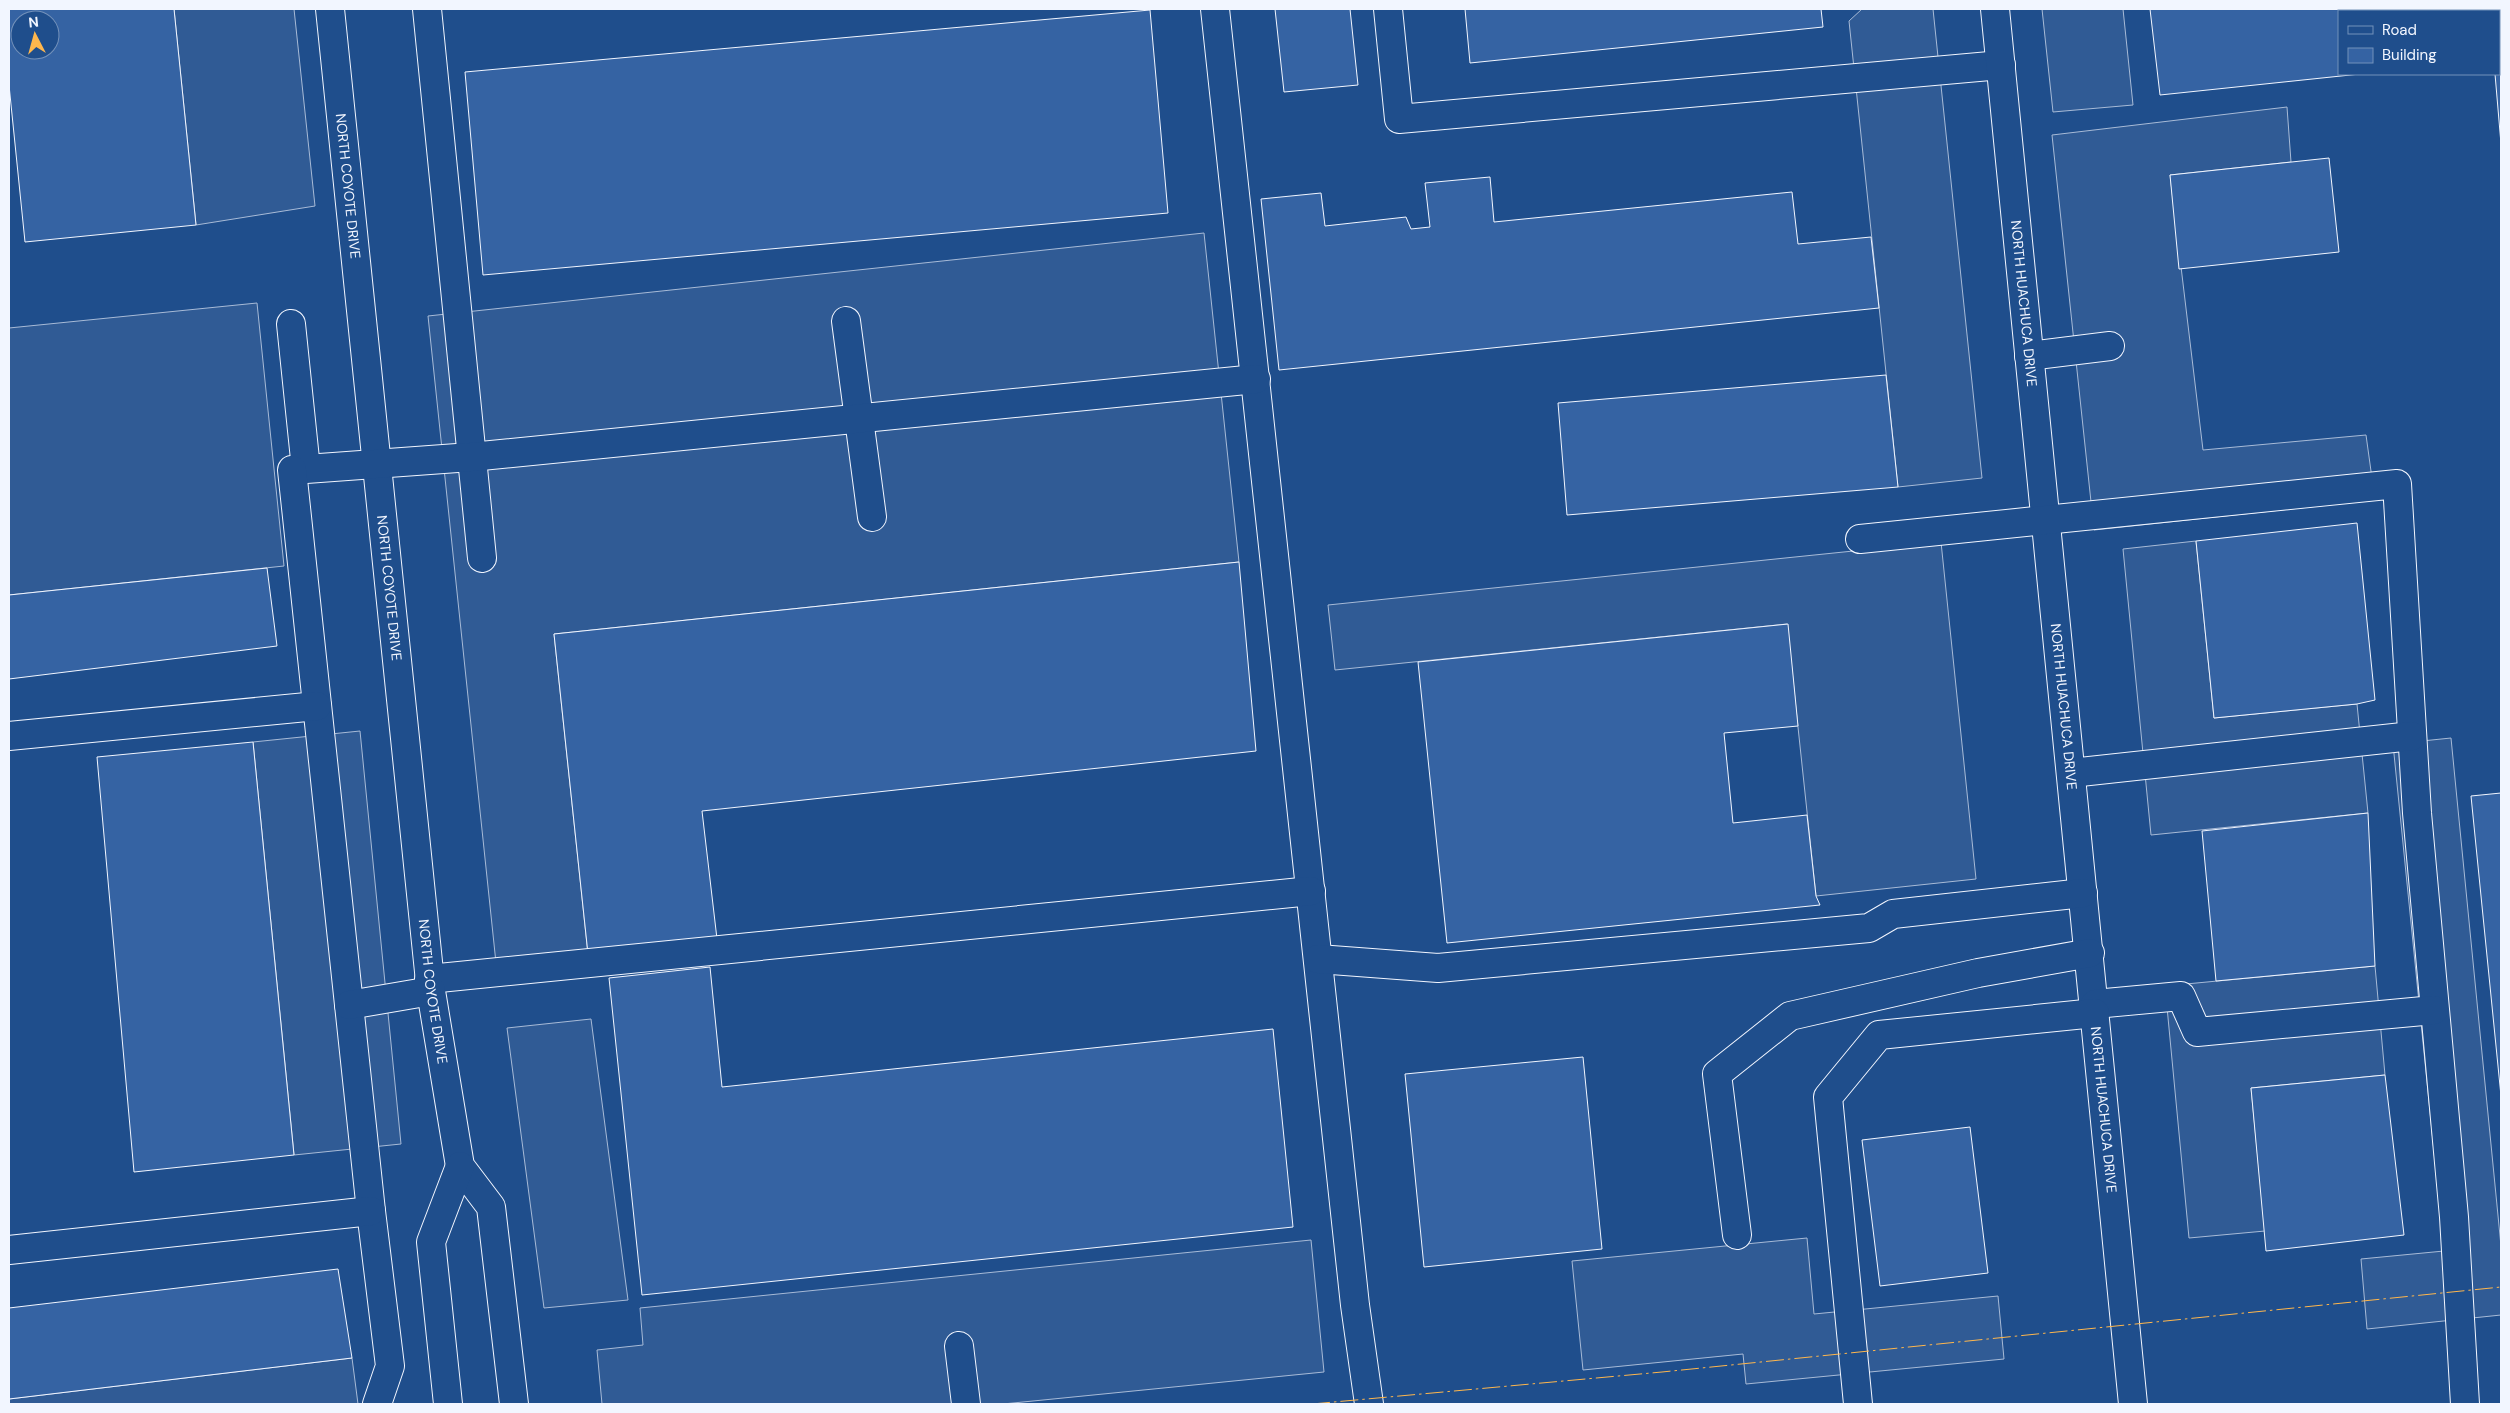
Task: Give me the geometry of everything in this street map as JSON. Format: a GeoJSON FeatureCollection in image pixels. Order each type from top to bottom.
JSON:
{"type":"FeatureCollection","features":[{"type":"Feature","properties":{"kind":"street","name":"NORTH COYOTE DRIVE"},"geometry":{"type":"LineString","coordinates":[[330,9],[430,985],[460,1166],[491,1206],[514,1404]]}},
{"type":"Feature","properties":{"kind":"street"},"geometry":{"type":"LineString","coordinates":[[427,9],[482,558]]}},
{"type":"Feature","properties":{"kind":"street"},"geometry":{"type":"LineString","coordinates":[[1215,9],[1356,1305],[1369,1404]]}},
{"type":"Feature","properties":{"kind":"street"},"geometry":{"type":"LineString","coordinates":[[1388,9],[1399,119],[2001,65]]}},
{"type":"Feature","properties":{"kind":"street","name":"NORTH HUACHUCA DRIVE"},"geometry":{"type":"LineString","coordinates":[[1995,9],[2090,953],[2132,1404]]}},
{"type":"Feature","properties":{"kind":"street"},"geometry":{"type":"LineString","coordinates":[[846,321],[872,518]]}},
{"type":"Feature","properties":{"kind":"street"},"geometry":{"type":"LineString","coordinates":[[291,324],[306,469],[471,457],[1256,379]]}},
{"type":"Feature","properties":{"kind":"street"},"geometry":{"type":"LineString","coordinates":[[2030,356],[2110,346]]}},
{"type":"Feature","properties":{"kind":"street"},"geometry":{"type":"LineString","coordinates":[[292,470],[371,1211],[390,1366],[377,1404]]}},
{"type":"Feature","properties":{"kind":"street"},"geometry":{"type":"LineString","coordinates":[[1860,539],[2046,522],[2397,484],[2412,736],[2434,1010],[2454,1217],[2465,1404]]}},
{"type":"Feature","properties":{"kind":"street"},"geometry":{"type":"LineString","coordinates":[[9,736],[317,706]]}},
{"type":"Feature","properties":{"kind":"street"},"geometry":{"type":"LineString","coordinates":[[2072,773],[2412,736]]}},
{"type":"Feature","properties":{"kind":"street"},"geometry":{"type":"LineString","coordinates":[[349,1005],[430,985],[1311,891]]}},
{"type":"Feature","properties":{"kind":"street"},"geometry":{"type":"LineString","coordinates":[[1318,959],[1438,968],[1869,928],[1893,914],[2084,893]]}},
{"type":"Feature","properties":{"kind":"street"},"geometry":{"type":"LineString","coordinates":[[1737,1235],[1717,1074],[1724,1068],[1790,1016],[1978,973],[2090,953]]}},
{"type":"Feature","properties":{"kind":"street"},"geometry":{"type":"LineString","coordinates":[[1858,1404],[1828,1097],[1879,1036],[2181,996],[2197,1032],[2434,1010]]}},
{"type":"Feature","properties":{"kind":"street"},"geometry":{"type":"LineString","coordinates":[[448,1404],[431,1242],[460,1166]]}},
{"type":"Feature","properties":{"kind":"street"},"geometry":{"type":"LineString","coordinates":[[9,1250],[371,1211]]}},
{"type":"Feature","properties":{"kind":"street"},"geometry":{"type":"LineString","coordinates":[[960,1346],[966,1404]]}},
{"type":"Feature","properties":{"kind":"shaded area"},"geometry":{"type":"Polygon","coordinates":[[[174,9],[294,9],[315,206],[196,225],[174,9]]]}},
{"type":"Feature","properties":{"kind":"shaded area"},"geometry":{"type":"Polygon","coordinates":[[[1862,9],[1933,9],[1982,478],[1898,487],[1849,21],[1862,9]]]}},
{"type":"Feature","properties":{"kind":"shaded area"},"geometry":{"type":"Polygon","coordinates":[[[2042,9],[2123,9],[2133,105],[2053,112],[2042,9]]]}},
{"type":"Feature","properties":{"kind":"shaded area"},"geometry":{"type":"Polygon","coordinates":[[[2287,107],[2291,162],[2170,175],[2203,450],[2366,435],[2375,500],[2094,530],[2052,135],[2287,107]]]}},
{"type":"Feature","properties":{"kind":"shaded area"},"geometry":{"type":"Polygon","coordinates":[[[1204,233],[1239,562],[554,634],[588,954],[496,963],[428,316],[1204,233]]]}},
{"type":"Feature","properties":{"kind":"shaded area"},"geometry":{"type":"Polygon","coordinates":[[[257,303],[284,566],[9,595],[9,328],[257,303]]]}},
{"type":"Feature","properties":{"kind":"shaded area"},"geometry":{"type":"Polygon","coordinates":[[[2196,541],[2214,718],[2357,704],[2368,813],[2151,835],[2123,549],[2196,541]]]}},
{"type":"Feature","properties":{"kind":"shaded area"},"geometry":{"type":"Polygon","coordinates":[[[1941,542],[1976,879],[1816,896],[1787,624],[1335,670],[1328,605],[1941,542]]]}},
{"type":"Feature","properties":{"kind":"shaded area"},"geometry":{"type":"Polygon","coordinates":[[[360,731],[401,1144],[294,1155],[253,742],[360,731]]]}},
{"type":"Feature","properties":{"kind":"shaded area"},"geometry":{"type":"Polygon","coordinates":[[[2451,738],[2501,1246],[2501,1315],[2367,1329],[2361,1259],[2444,1251],[2393,744],[2451,738]]]}},
{"type":"Feature","properties":{"kind":"shaded area"},"geometry":{"type":"Polygon","coordinates":[[[2375,966],[2385,1075],[2251,1088],[2265,1231],[2189,1238],[2165,986],[2375,966]]]}},
{"type":"Feature","properties":{"kind":"shaded area"},"geometry":{"type":"Polygon","coordinates":[[[591,1019],[628,1300],[544,1308],[507,1028],[591,1019]]]}},
{"type":"Feature","properties":{"kind":"shaded area"},"geometry":{"type":"Polygon","coordinates":[[[1807,1238],[1814,1314],[1998,1296],[2004,1359],[1746,1384],[1743,1354],[1583,1370],[1572,1261],[1807,1238]]]}},
{"type":"Feature","properties":{"kind":"shaded area"},"geometry":{"type":"Polygon","coordinates":[[[1311,1240],[1324,1372],[1003,1404],[602,1404],[597,1350],[643,1345],[640,1308],[1311,1240]]]}},
{"type":"Feature","properties":{"kind":"shaded area"},"geometry":{"type":"Polygon","coordinates":[[[352,1358],[358,1404],[9,1404],[9,1399],[352,1358]]]}},
{"type":"Feature","properties":{"kind":"building"},"geometry":{"type":"Polygon","coordinates":[[[9,9],[174,9],[196,225],[25,242],[9,85],[9,9]]]}},
{"type":"Feature","properties":{"kind":"building"},"geometry":{"type":"Polygon","coordinates":[[[1275,9],[1350,9],[1358,85],[1284,92],[1275,9]]]}},
{"type":"Feature","properties":{"kind":"building"},"geometry":{"type":"Polygon","coordinates":[[[1465,9],[1821,9],[1823,27],[1470,63],[1465,9]]]}},
{"type":"Feature","properties":{"kind":"building"},"geometry":{"type":"Polygon","coordinates":[[[2150,9],[2372,9],[2338,10],[2338,75],[2350,75],[2160,95],[2150,9]]]}},
{"type":"Feature","properties":{"kind":"building"},"geometry":{"type":"Polygon","coordinates":[[[2501,9],[2501,144],[2495,75],[2500,75],[2500,10],[2490,10],[2501,9]]]}},
{"type":"Feature","properties":{"kind":"building"},"geometry":{"type":"Polygon","coordinates":[[[1150,10],[1168,213],[483,275],[465,72],[1150,10]]]}},
{"type":"Feature","properties":{"kind":"building"},"geometry":{"type":"Polygon","coordinates":[[[2329,158],[2339,252],[2179,269],[2170,175],[2329,158]]]}},
{"type":"Feature","properties":{"kind":"building"},"geometry":{"type":"Polygon","coordinates":[[[1490,177],[1494,222],[1792,192],[1798,244],[1871,237],[1879,308],[1279,370],[1261,199],[1321,193],[1325,226],[1406,217],[1411,229],[1430,227],[1425,183],[1490,177]]]}},
{"type":"Feature","properties":{"kind":"building"},"geometry":{"type":"Polygon","coordinates":[[[1886,375],[1898,487],[1567,515],[1558,403],[1886,375]]]}},
{"type":"Feature","properties":{"kind":"building"},"geometry":{"type":"Polygon","coordinates":[[[2357,523],[2375,700],[2357,704],[2214,718],[2196,541],[2357,523]]]}},
{"type":"Feature","properties":{"kind":"building"},"geometry":{"type":"Polygon","coordinates":[[[1239,562],[1256,751],[702,811],[717,939],[588,954],[554,634],[1239,562]]]}},
{"type":"Feature","properties":{"kind":"building"},"geometry":{"type":"Polygon","coordinates":[[[267,568],[277,646],[9,679],[9,595],[267,568]]]}},
{"type":"Feature","properties":{"kind":"building"},"geometry":{"type":"Polygon","coordinates":[[[1788,624],[1798,726],[1724,733],[1733,823],[1807,815],[1816,896],[1820,905],[1447,943],[1418,662],[1788,624]]]}},
{"type":"Feature","properties":{"kind":"building"},"geometry":{"type":"Polygon","coordinates":[[[253,742],[294,1155],[134,1172],[97,757],[253,742]]]}},
{"type":"Feature","properties":{"kind":"building"},"geometry":{"type":"Polygon","coordinates":[[[2501,793],[2501,1096],[2471,796],[2501,793]]]}},
{"type":"Feature","properties":{"kind":"building"},"geometry":{"type":"Polygon","coordinates":[[[2368,813],[2375,966],[2216,981],[2202,831],[2368,813]]]}},
{"type":"Feature","properties":{"kind":"building"},"geometry":{"type":"Polygon","coordinates":[[[710,967],[722,1087],[1273,1029],[1293,1227],[642,1295],[609,978],[710,967]]]}},
{"type":"Feature","properties":{"kind":"building"},"geometry":{"type":"Polygon","coordinates":[[[1583,1057],[1602,1249],[1424,1267],[1405,1074],[1583,1057]]]}},
{"type":"Feature","properties":{"kind":"building"},"geometry":{"type":"Polygon","coordinates":[[[2385,1075],[2404,1235],[2266,1251],[2251,1088],[2385,1075]]]}},
{"type":"Feature","properties":{"kind":"building"},"geometry":{"type":"Polygon","coordinates":[[[1970,1127],[1988,1273],[1880,1286],[1862,1140],[1970,1127]]]}},
{"type":"Feature","properties":{"kind":"building"},"geometry":{"type":"Polygon","coordinates":[[[338,1269],[352,1358],[9,1399],[9,1308],[338,1269]]]}},
{"type":"Feature","properties":{"kind":"power"},"geometry":{"type":"LineString","coordinates":[[1312,1404],[1662,1372],[2501,1287]]}}]}
